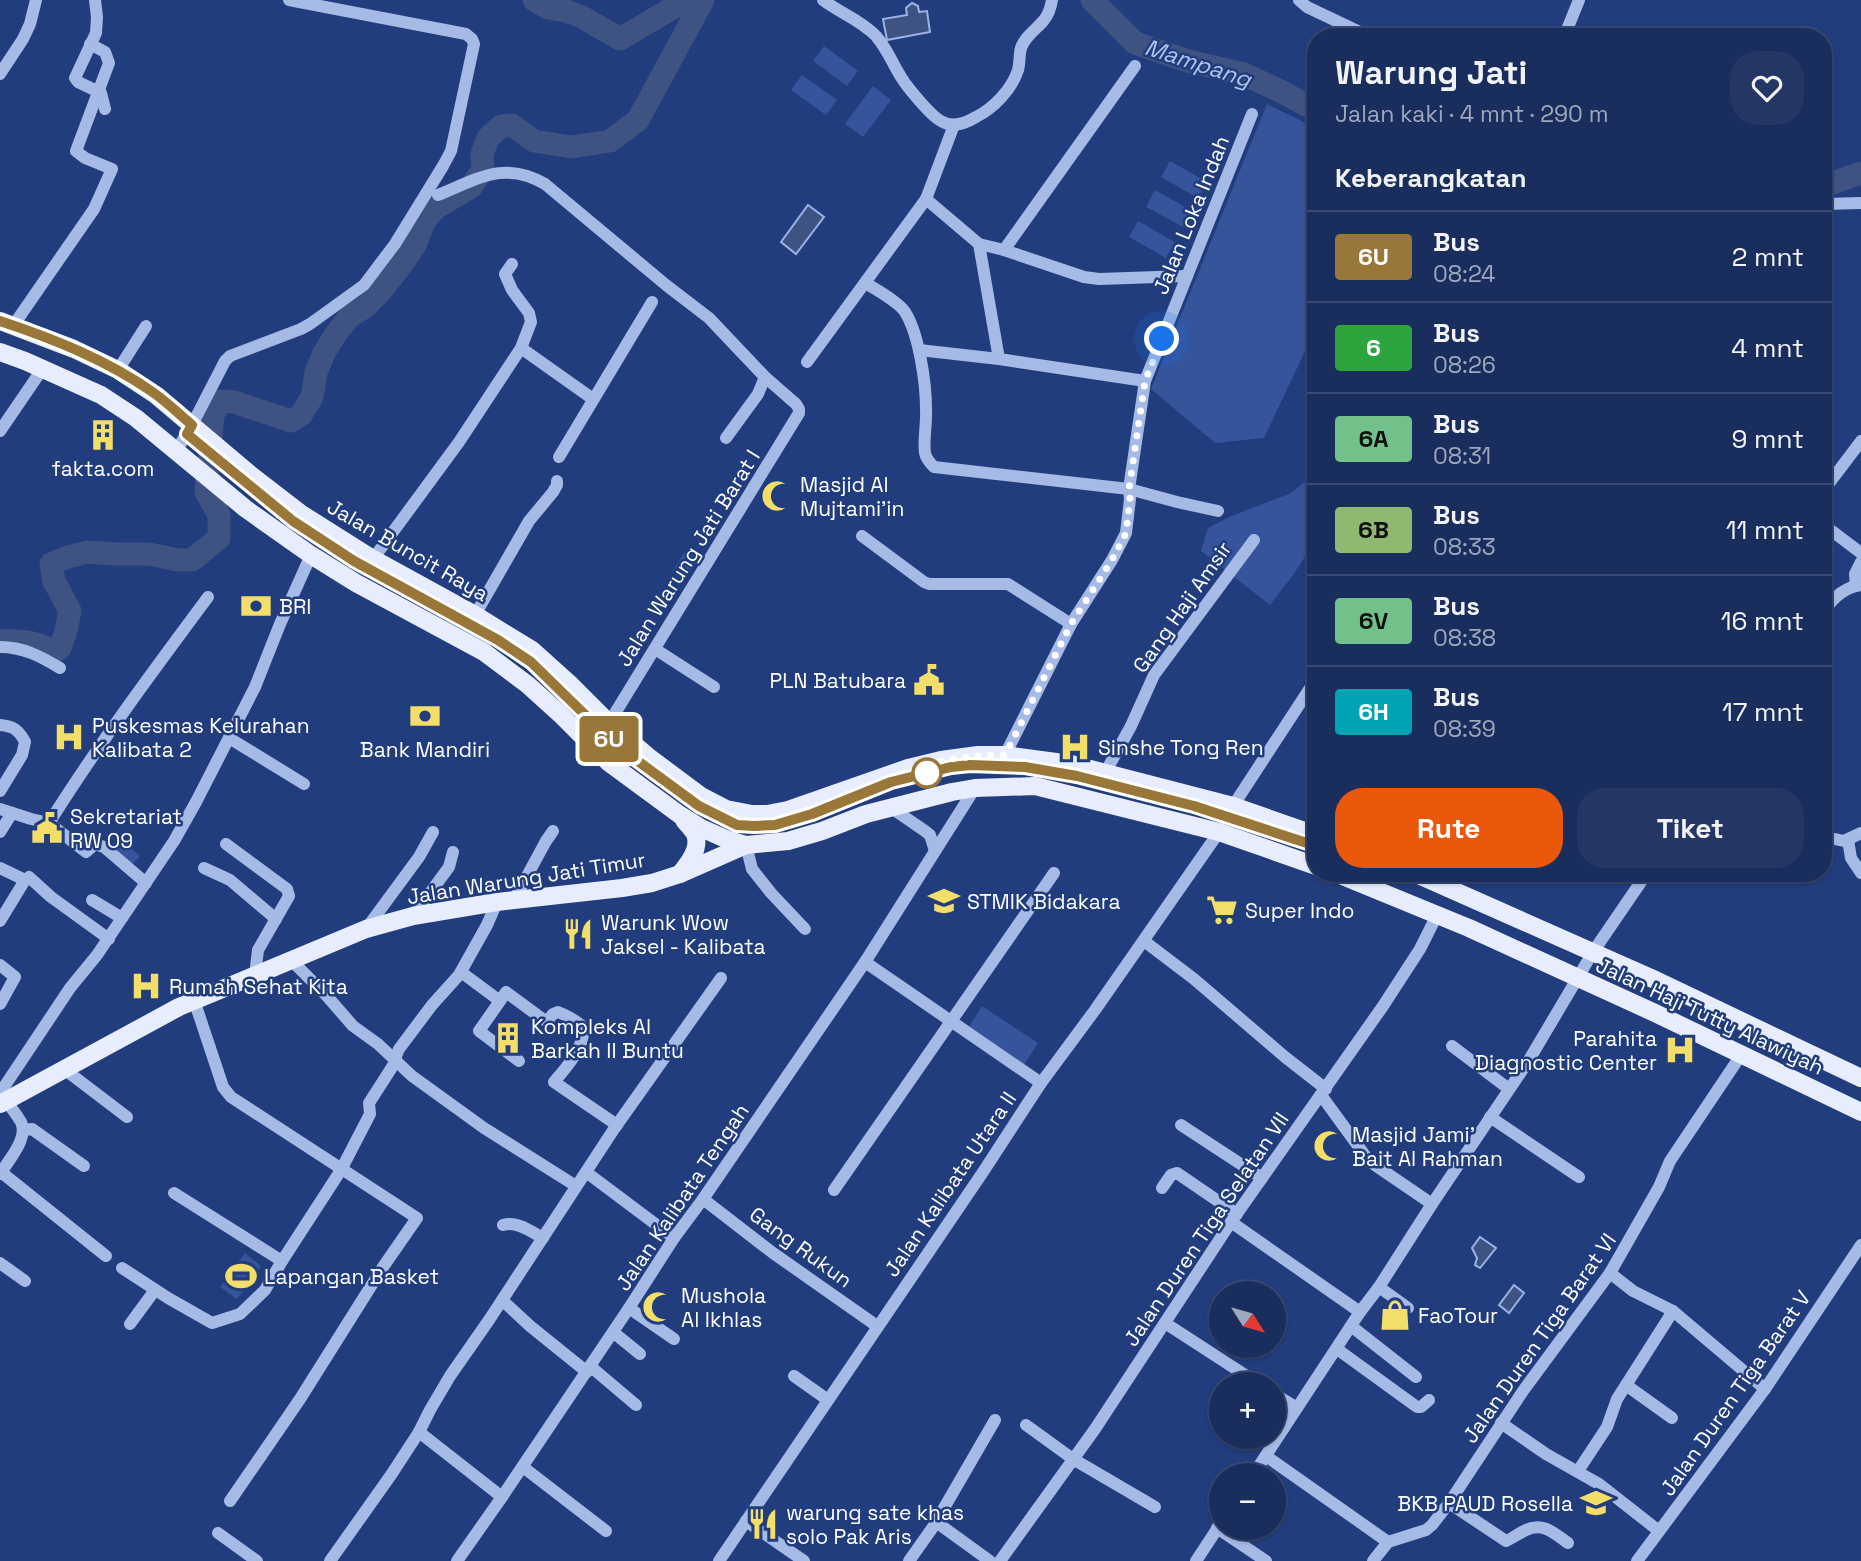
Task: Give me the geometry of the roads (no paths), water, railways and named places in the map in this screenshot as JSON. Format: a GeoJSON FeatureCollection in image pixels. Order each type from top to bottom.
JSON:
{"type":"FeatureCollection","features":[{"type":"Feature","properties":{"kind":"main road","name":"Jalan Buncit Raya"},"geometry":{"type":"LineString","coordinates":[[7,323],[74,348],[118,370],[156,395],[300,513],[373,559],[532,650],[650,758],[713,804],[738,813],[767,814],[788,810],[908,768],[978,755],[1005,755],[1051,760],[1105,773],[1233,806],[1307,832]]}},
{"type":"Feature","properties":{"kind":"main road"},"geometry":{"type":"LineString","coordinates":[[0,352],[101,394],[136,418],[261,520],[311,555],[356,583],[484,652],[528,685],[608,762],[680,815],[726,839],[746,845],[788,841],[890,807],[975,788],[1035,786],[1219,832],[1307,863]]}},
{"type":"Feature","properties":{"kind":"main road"},"geometry":{"type":"LineString","coordinates":[[680,815],[695,834],[696,842],[695,850],[680,874]]}},
{"type":"Feature","properties":{"kind":"main road","name":"Jalan Warung Jati Timur"},"geometry":{"type":"LineString","coordinates":[[1,1097],[64,1069],[194,1000],[366,929],[412,916],[506,901],[559,901],[632,887],[680,874],[746,845]]}},
{"type":"Feature","properties":{"kind":"main road","name":"Jalan Haji Tutty Alawiyah"},"geometry":{"type":"LineString","coordinates":[[1357,882],[1469,928],[1861,1112]]}},
{"type":"Feature","properties":{"kind":"main road","name":"Jalan Haji Tutty Alawiyah"},"geometry":{"type":"LineString","coordinates":[[1434,882],[1590,956],[1675,989],[1861,1078]]}},
{"type":"Feature","properties":{"kind":"main road"},"geometry":{"type":"LineString","coordinates":[[1469,928],[1480,926],[1486,921],[1487,912],[1481,903]]}},
{"type":"Feature","properties":{"kind":"street"},"geometry":{"type":"LineString","coordinates":[[0,74],[23,39],[36,0]]}},
{"type":"Feature","properties":{"kind":"street"},"geometry":{"type":"LineString","coordinates":[[95,0],[96,33],[75,78],[78,82],[98,90],[104,99],[105,109]]}},
{"type":"Feature","properties":{"kind":"street"},"geometry":{"type":"LineString","coordinates":[[176,451],[199,431],[225,360],[310,324],[364,285],[395,244],[451,151],[474,44],[472,38],[466,34],[289,0]]}},
{"type":"Feature","properties":{"kind":"street"},"geometry":{"type":"LineString","coordinates":[[823,0],[863,24],[875,35],[890,55],[901,77],[925,106],[940,121],[954,125],[985,113],[998,102],[1018,69],[1020,50],[1025,39],[1046,18],[1052,0]]}},
{"type":"Feature","properties":{"kind":"street"},"geometry":{"type":"LineString","coordinates":[[1299,0],[1307,7],[1351,28]]}},
{"type":"Feature","properties":{"kind":"street"},"geometry":{"type":"LineString","coordinates":[[1567,28],[1579,0]]}},
{"type":"Feature","properties":{"kind":"street"},"geometry":{"type":"LineString","coordinates":[[7,323],[94,209],[110,177],[112,169],[85,159],[76,151],[109,63],[105,52],[90,44]]}},
{"type":"Feature","properties":{"kind":"street"},"geometry":{"type":"LineString","coordinates":[[1004,250],[1135,66]]}},
{"type":"Feature","properties":{"kind":"street","name":"Jalan Loka Indah"},"geometry":{"type":"LineString","coordinates":[[1005,755],[1071,624],[1126,533],[1129,489],[1145,381],[1252,114]]}},
{"type":"Feature","properties":{"kind":"street"},"geometry":{"type":"LineString","coordinates":[[807,362],[926,199],[954,125]]}},
{"type":"Feature","properties":{"kind":"street"},"geometry":{"type":"LineString","coordinates":[[438,195],[491,174],[511,172],[533,177],[709,318],[765,377],[758,394],[726,438]]}},
{"type":"Feature","properties":{"kind":"street"},"geometry":{"type":"LineString","coordinates":[[926,199],[979,244],[1084,277],[1099,279],[1187,276]]}},
{"type":"Feature","properties":{"kind":"street"},"geometry":{"type":"LineString","coordinates":[[1832,204],[1861,203]]}},
{"type":"Feature","properties":{"kind":"street"},"geometry":{"type":"LineString","coordinates":[[979,244],[999,359]]}},
{"type":"Feature","properties":{"kind":"street"},"geometry":{"type":"LineString","coordinates":[[373,559],[459,442],[521,348],[531,322],[505,274],[512,264]]}},
{"type":"Feature","properties":{"kind":"street"},"geometry":{"type":"LineString","coordinates":[[866,283],[905,313],[919,350],[926,396],[925,453],[934,467],[1129,489],[1218,510]]}},
{"type":"Feature","properties":{"kind":"street"},"geometry":{"type":"LineString","coordinates":[[559,457],[652,302]]}},
{"type":"Feature","properties":{"kind":"street"},"geometry":{"type":"LineString","coordinates":[[118,370],[146,326]]}},
{"type":"Feature","properties":{"kind":"street"},"geometry":{"type":"LineString","coordinates":[[521,348],[593,399]]}},
{"type":"Feature","properties":{"kind":"street"},"geometry":{"type":"LineString","coordinates":[[919,350],[1145,381]]}},
{"type":"Feature","properties":{"kind":"street"},"geometry":{"type":"LineString","coordinates":[[0,431],[43,368]]}},
{"type":"Feature","properties":{"kind":"street","name":"Jalan Warung Jati Barat I"},"geometry":{"type":"LineString","coordinates":[[609,723],[799,413],[796,404],[765,377]]}},
{"type":"Feature","properties":{"kind":"street"},"geometry":{"type":"LineString","coordinates":[[1832,479],[1861,441]]}},
{"type":"Feature","properties":{"kind":"street"},"geometry":{"type":"LineString","coordinates":[[475,615],[529,521],[553,492],[557,481]]}},
{"type":"Feature","properties":{"kind":"street"},"geometry":{"type":"LineString","coordinates":[[1832,531],[1861,553]]}},
{"type":"Feature","properties":{"kind":"street"},"geometry":{"type":"LineString","coordinates":[[862,536],[924,582],[1008,584],[1071,624]]}},
{"type":"Feature","properties":{"kind":"street","name":"Gang Haji Amsir"},"geometry":{"type":"LineString","coordinates":[[1105,773],[1132,726],[1154,675],[1254,540]]}},
{"type":"Feature","properties":{"kind":"street"},"geometry":{"type":"LineString","coordinates":[[106,1256],[1,1173],[22,1138],[23,1130],[21,1122],[1,1097],[70,988],[109,939],[197,803],[255,687],[311,555]]}},
{"type":"Feature","properties":{"kind":"street"},"geometry":{"type":"LineString","coordinates":[[1832,601],[1850,587],[1858,586],[1855,573],[1861,562]]}},
{"type":"Feature","properties":{"kind":"street"},"geometry":{"type":"LineString","coordinates":[[49,823],[125,708],[208,597]]}},
{"type":"Feature","properties":{"kind":"street"},"geometry":{"type":"LineString","coordinates":[[0,647],[13,647],[35,654],[60,668]]}},
{"type":"Feature","properties":{"kind":"street"},"geometry":{"type":"LineString","coordinates":[[655,649],[713,687]]}},
{"type":"Feature","properties":{"kind":"street"},"geometry":{"type":"LineString","coordinates":[[1233,806],[1307,693]]}},
{"type":"Feature","properties":{"kind":"street"},"geometry":{"type":"LineString","coordinates":[[0,725],[12,726],[25,742],[22,755],[0,791]]}},
{"type":"Feature","properties":{"kind":"street"},"geometry":{"type":"LineString","coordinates":[[229,738],[304,784]]}},
{"type":"Feature","properties":{"kind":"street","name":"Jalan Kalibata Tengah"},"geometry":{"type":"LineString","coordinates":[[457,1561],[523,1467],[674,1238],[866,962],[975,788]]}},
{"type":"Feature","properties":{"kind":"street"},"geometry":{"type":"LineString","coordinates":[[890,807],[930,835],[935,851]]}},
{"type":"Feature","properties":{"kind":"street"},"geometry":{"type":"LineString","coordinates":[[0,832],[6,811],[49,823],[84,851],[88,852],[95,844],[104,847],[146,883]]}},
{"type":"Feature","properties":{"kind":"street"},"geometry":{"type":"LineString","coordinates":[[122,1268],[212,1323],[240,1314],[265,1290],[341,1170],[370,1115],[369,1103],[396,1061],[400,1049],[432,1005],[461,972],[487,925],[553,831]]}},
{"type":"Feature","properties":{"kind":"street"},"geometry":{"type":"LineString","coordinates":[[366,929],[419,857],[433,832]]}},
{"type":"Feature","properties":{"kind":"street","name":"Jalan Kalibata Utara II"},"geometry":{"type":"LineString","coordinates":[[719,1561],[1041,1083],[1219,832]]}},
{"type":"Feature","properties":{"kind":"street"},"geometry":{"type":"LineString","coordinates":[[1832,839],[1844,841],[1861,834]]}},
{"type":"Feature","properties":{"kind":"street"},"geometry":{"type":"LineString","coordinates":[[1848,840],[1851,858],[1861,873]]}},
{"type":"Feature","properties":{"kind":"street"},"geometry":{"type":"LineString","coordinates":[[226,844],[287,889],[289,896],[258,950],[255,975]]}},
{"type":"Feature","properties":{"kind":"street"},"geometry":{"type":"LineString","coordinates":[[746,845],[752,869],[805,929]]}},
{"type":"Feature","properties":{"kind":"street"},"geometry":{"type":"LineString","coordinates":[[412,916],[449,867],[453,852]]}},
{"type":"Feature","properties":{"kind":"street"},"geometry":{"type":"LineString","coordinates":[[0,868],[25,880]]}},
{"type":"Feature","properties":{"kind":"street"},"geometry":{"type":"LineString","coordinates":[[205,868],[230,880],[276,919]]}},
{"type":"Feature","properties":{"kind":"street"},"geometry":{"type":"LineString","coordinates":[[834,1190],[1054,873]]}},
{"type":"Feature","properties":{"kind":"street"},"geometry":{"type":"LineString","coordinates":[[0,920],[29,877],[51,897],[109,939]]}},
{"type":"Feature","properties":{"kind":"street"},"geometry":{"type":"LineString","coordinates":[[1262,1463],[1529,1060],[1590,956],[1641,882]]}},
{"type":"Feature","properties":{"kind":"street"},"geometry":{"type":"LineString","coordinates":[[92,900],[122,918]]}},
{"type":"Feature","properties":{"kind":"street","name":"Jalan Duren Tiga Selatan VII"},"geometry":{"type":"LineString","coordinates":[[1000,1561],[1095,1429],[1234,1218],[1383,1006],[1420,949],[1437,915]]}},
{"type":"Feature","properties":{"kind":"street"},"geometry":{"type":"LineString","coordinates":[[1144,941],[1194,979],[1323,1092],[1369,1161],[1432,1204]]}},
{"type":"Feature","properties":{"kind":"street"},"geometry":{"type":"LineString","coordinates":[[292,961],[353,1026],[378,1044],[412,1076],[484,1128],[576,1186]]}},
{"type":"Feature","properties":{"kind":"street"},"geometry":{"type":"LineString","coordinates":[[866,962],[1041,1083]]}},
{"type":"Feature","properties":{"kind":"street"},"geometry":{"type":"LineString","coordinates":[[0,965],[15,977],[0,1003]]}},
{"type":"Feature","properties":{"kind":"street"},"geometry":{"type":"LineString","coordinates":[[461,972],[499,1001]]}},
{"type":"Feature","properties":{"kind":"street"},"geometry":{"type":"LineString","coordinates":[[330,1561],[391,1475],[450,1376],[576,1186],[721,978]]}},
{"type":"Feature","properties":{"kind":"street"},"geometry":{"type":"LineString","coordinates":[[519,1061],[479,1031],[506,992],[544,1020],[558,1012],[569,1016],[584,1028],[583,1039],[554,1082],[617,1125]]}},
{"type":"Feature","properties":{"kind":"street"},"geometry":{"type":"LineString","coordinates":[[194,1000],[223,1087],[231,1097],[417,1219],[230,1501]]}},
{"type":"Feature","properties":{"kind":"street"},"geometry":{"type":"LineString","coordinates":[[1452,1046],[1509,1089]]}},
{"type":"Feature","properties":{"kind":"street","name":"Jalan Duren Tiga Barat VI"},"geometry":{"type":"LineString","coordinates":[[1388,1542],[1426,1530],[1450,1503],[1501,1423],[1610,1273],[1659,1187],[1670,1161],[1741,1055]]}},
{"type":"Feature","properties":{"kind":"street"},"geometry":{"type":"LineString","coordinates":[[64,1069],[127,1117]]}},
{"type":"Feature","properties":{"kind":"street"},"geometry":{"type":"LineString","coordinates":[[1490,1117],[1579,1177]]}},
{"type":"Feature","properties":{"kind":"street"},"geometry":{"type":"LineString","coordinates":[[1181,1125],[1262,1178]]}},
{"type":"Feature","properties":{"kind":"street"},"geometry":{"type":"LineString","coordinates":[[23,1130],[32,1129],[84,1166]]}},
{"type":"Feature","properties":{"kind":"street"},"geometry":{"type":"LineString","coordinates":[[586,1172],[674,1238]]}},
{"type":"Feature","properties":{"kind":"street"},"geometry":{"type":"LineString","coordinates":[[1162,1188],[1171,1175],[1177,1173],[1360,1312]]}},
{"type":"Feature","properties":{"kind":"street"},"geometry":{"type":"LineString","coordinates":[[174,1194],[282,1261]]}},
{"type":"Feature","properties":{"kind":"street","name":"Gang Rukun"},"geometry":{"type":"LineString","coordinates":[[703,1199],[773,1253],[877,1326]]}},
{"type":"Feature","properties":{"kind":"street"},"geometry":{"type":"LineString","coordinates":[[503,1225],[513,1223],[543,1238]]}},
{"type":"Feature","properties":{"kind":"street","name":"Jalan Duren Tiga Barat V"},"geometry":{"type":"LineString","coordinates":[[1637,1561],[1765,1389],[1861,1245]]}},
{"type":"Feature","properties":{"kind":"street"},"geometry":{"type":"LineString","coordinates":[[0,1263],[25,1281]]}},
{"type":"Feature","properties":{"kind":"street"},"geometry":{"type":"LineString","coordinates":[[1610,1273],[1633,1291],[1673,1311],[1765,1389]]}},
{"type":"Feature","properties":{"kind":"street"},"geometry":{"type":"LineString","coordinates":[[1378,1287],[1408,1308]]}},
{"type":"Feature","properties":{"kind":"street"},"geometry":{"type":"LineString","coordinates":[[130,1324],[155,1290]]}},
{"type":"Feature","properties":{"kind":"street"},"geometry":{"type":"LineString","coordinates":[[502,1300],[530,1326],[636,1405]]}},
{"type":"Feature","properties":{"kind":"street"},"geometry":{"type":"LineString","coordinates":[[629,1308],[674,1339]]}},
{"type":"Feature","properties":{"kind":"street"},"geometry":{"type":"LineString","coordinates":[[1578,1471],[1607,1427],[1617,1399],[1673,1311]]}},
{"type":"Feature","properties":{"kind":"street"},"geometry":{"type":"LineString","coordinates":[[1165,1323],[1241,1372]]}},
{"type":"Feature","properties":{"kind":"street"},"geometry":{"type":"LineString","coordinates":[[1351,1326],[1416,1377]]}},
{"type":"Feature","properties":{"kind":"street"},"geometry":{"type":"LineString","coordinates":[[613,1332],[640,1354]]}},
{"type":"Feature","properties":{"kind":"street"},"geometry":{"type":"LineString","coordinates":[[1337,1349],[1417,1407],[1421,1408],[1429,1400]]}},
{"type":"Feature","properties":{"kind":"street"},"geometry":{"type":"LineString","coordinates":[[794,1376],[828,1400]]}},
{"type":"Feature","properties":{"kind":"street"},"geometry":{"type":"LineString","coordinates":[[1626,1385],[1672,1418]]}},
{"type":"Feature","properties":{"kind":"street"},"geometry":{"type":"LineString","coordinates":[[1286,1401],[1297,1408]]}},
{"type":"Feature","properties":{"kind":"street"},"geometry":{"type":"LineString","coordinates":[[909,1561],[936,1522],[995,1420]]}},
{"type":"Feature","properties":{"kind":"street"},"geometry":{"type":"LineString","coordinates":[[1501,1423],[1546,1454],[1599,1484],[1659,1531]]}},
{"type":"Feature","properties":{"kind":"street"},"geometry":{"type":"LineString","coordinates":[[1026,1425],[1073,1459],[1155,1507]]}},
{"type":"Feature","properties":{"kind":"street"},"geometry":{"type":"LineString","coordinates":[[419,1432],[502,1497]]}},
{"type":"Feature","properties":{"kind":"street"},"geometry":{"type":"LineString","coordinates":[[1266,1457],[1388,1542],[1373,1561]]}},
{"type":"Feature","properties":{"kind":"street"},"geometry":{"type":"LineString","coordinates":[[523,1467],[606,1531]]}},
{"type":"Feature","properties":{"kind":"street"},"geometry":{"type":"LineString","coordinates":[[1450,1503],[1506,1541],[1528,1529],[1539,1527],[1548,1529],[1568,1543]]}},
{"type":"Feature","properties":{"kind":"street"},"geometry":{"type":"LineString","coordinates":[[746,1521],[804,1561]]}},
{"type":"Feature","properties":{"kind":"street"},"geometry":{"type":"LineString","coordinates":[[936,1522],[990,1561]]}},
{"type":"Feature","properties":{"kind":"street"},"geometry":{"type":"LineString","coordinates":[[218,1533],[257,1561]]}},
{"type":"Feature","properties":{"kind":"street"},"geometry":{"type":"LineString","coordinates":[[1196,1561],[1209,1540]]}},
{"type":"Feature","properties":{"kind":"street"},"geometry":{"type":"LineString","coordinates":[[1239,1540],[1266,1561]]}},
{"type":"Feature","properties":{"kind":"waterway","name":"Mampang"},"geometry":{"type":"LineString","coordinates":[[534,0],[548,8],[582,17],[620,39],[686,0]]}},
{"type":"Feature","properties":{"kind":"waterway"},"geometry":{"type":"LineString","coordinates":[[0,641],[35,643],[53,652],[60,648],[70,611],[54,581],[51,564],[87,552],[149,554],[192,560],[219,538],[219,515],[206,492],[213,415],[220,401],[234,402],[291,421],[301,415],[312,397],[316,372],[335,335],[349,317],[365,307],[381,291],[403,263],[415,245],[425,220],[437,207],[471,187],[483,169],[482,154],[488,138],[501,126],[512,125],[534,141],[571,147],[610,141],[638,120],[703,0]]}},
{"type":"Feature","properties":{"kind":"waterway","name":"Mampang"},"geometry":{"type":"LineString","coordinates":[[1092,0],[1135,43],[1188,61],[1244,74],[1307,105]]}},
{"type":"Feature","properties":{"kind":"waterway","name":"Mampang"},"geometry":{"type":"LineString","coordinates":[[1832,183],[1861,173]]}},
{"type":"Feature","properties":{"kind":"place","name":"fakta.com"},"geometry":{"type":"Point","coordinates":[103,435]}},
{"type":"Feature","properties":{"kind":"place","name":"Masjid Al Mujtami'in"},"geometry":{"type":"Point","coordinates":[777,496]}},
{"type":"Feature","properties":{"kind":"place","name":"BRI"},"geometry":{"type":"Point","coordinates":[256,606]}},
{"type":"Feature","properties":{"kind":"place","name":"PLN Batubara"},"geometry":{"type":"Point","coordinates":[929,680]}},
{"type":"Feature","properties":{"kind":"place","name":"Bank Mandiri"},"geometry":{"type":"Point","coordinates":[425,716]}},
{"type":"Feature","properties":{"kind":"place","name":"Puskesmas Kelurahan Kalibata 2"},"geometry":{"type":"Point","coordinates":[69,737]}},
{"type":"Feature","properties":{"kind":"place","name":"Sinshe Tong Ren"},"geometry":{"type":"Point","coordinates":[1075,747]}},
{"type":"Feature","properties":{"kind":"place","name":"Sekretariat RW 09"},"geometry":{"type":"Point","coordinates":[47,828]}},
{"type":"Feature","properties":{"kind":"place","name":"STMIK Bidakara"},"geometry":{"type":"Point","coordinates":[944,901]}},
{"type":"Feature","properties":{"kind":"place","name":"Super Indo"},"geometry":{"type":"Point","coordinates":[1222,910]}},
{"type":"Feature","properties":{"kind":"place","name":"Warunk Wow Jaksel - Kalibata"},"geometry":{"type":"Point","coordinates":[578,934]}},
{"type":"Feature","properties":{"kind":"place","name":"Rumah Sehat Kita"},"geometry":{"type":"Point","coordinates":[146,986]}},
{"type":"Feature","properties":{"kind":"place","name":"Kompleks Al Barkah II Buntu"},"geometry":{"type":"Point","coordinates":[508,1038]}},
{"type":"Feature","properties":{"kind":"place","name":"Parahita Diagnostic Center"},"geometry":{"type":"Point","coordinates":[1680,1050]}},
{"type":"Feature","properties":{"kind":"place","name":"Masjid Jami' Bait Al Rahman"},"geometry":{"type":"Point","coordinates":[1329,1146]}},
{"type":"Feature","properties":{"kind":"place","name":"Lapangan Basket"},"geometry":{"type":"Point","coordinates":[241,1276]}},
{"type":"Feature","properties":{"kind":"place","name":"Mushola Al Ikhlas"},"geometry":{"type":"Point","coordinates":[658,1307]}},
{"type":"Feature","properties":{"kind":"place","name":"FaoTour"},"geometry":{"type":"Point","coordinates":[1395,1315]}},
{"type":"Feature","properties":{"kind":"place","name":"BKB PAUD Rosella"},"geometry":{"type":"Point","coordinates":[1596,1503]}},
{"type":"Feature","properties":{"kind":"place","name":"warung sate khas solo Pak Aris"},"geometry":{"type":"Point","coordinates":[763,1524]}}]}
